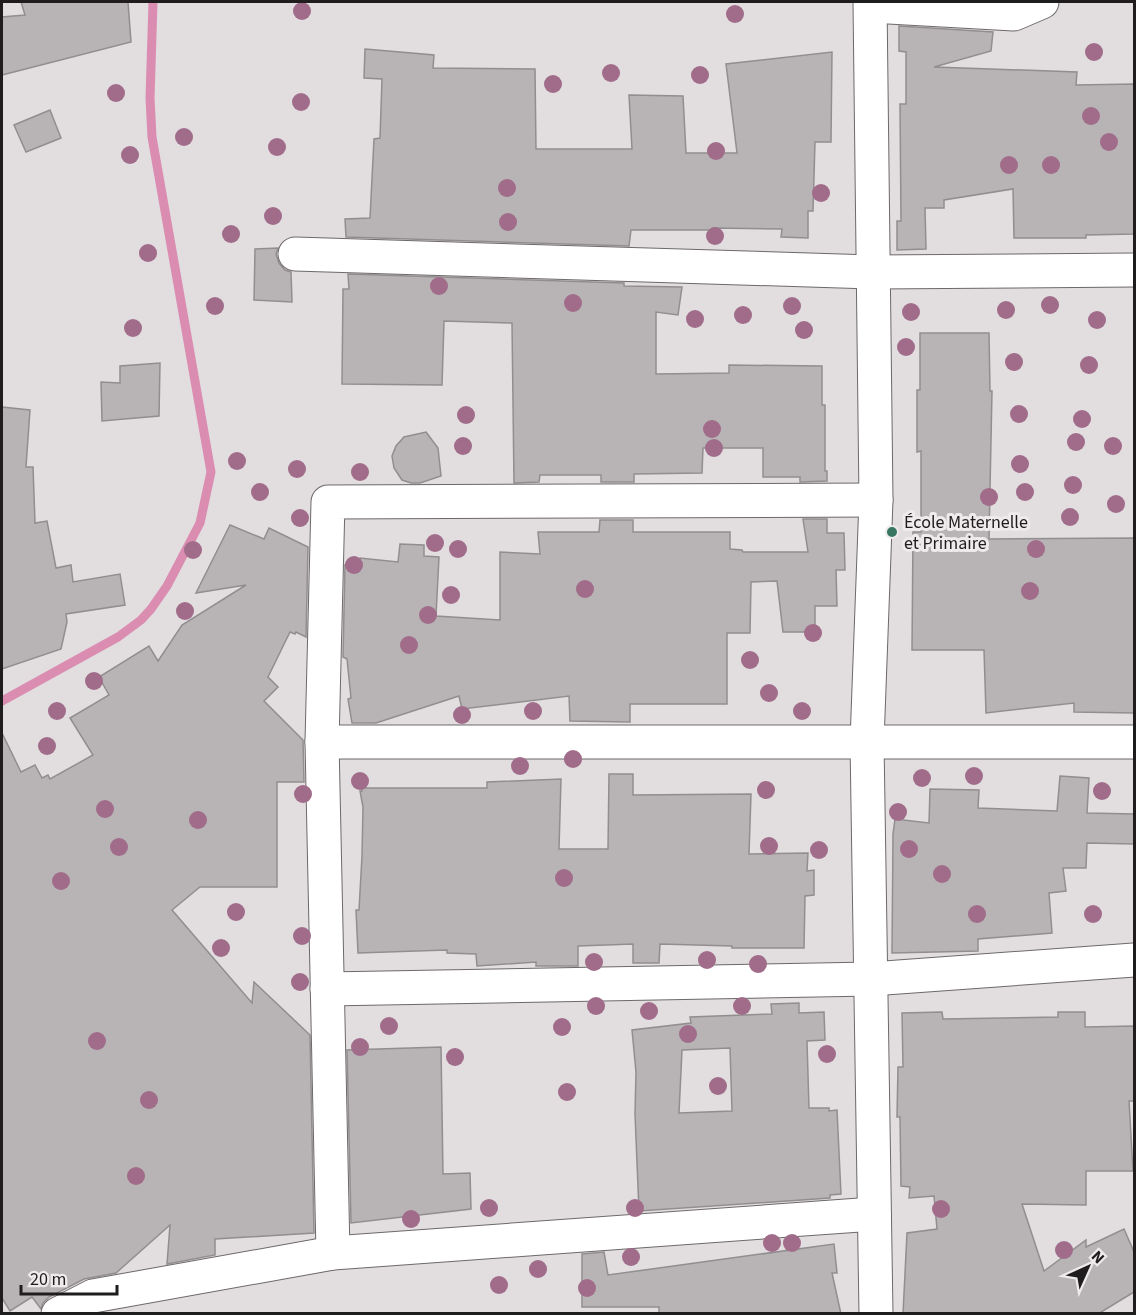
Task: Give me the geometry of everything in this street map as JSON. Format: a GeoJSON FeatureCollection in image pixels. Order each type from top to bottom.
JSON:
{"type":"FeatureCollection","features":[{"type":"Feature","properties":{"kind":"street"},"geometry":{"type":"LineString","coordinates":[[876,1314],[867,742],[876,500],[870,4],[1014,14],[1042,2]]}},
{"type":"Feature","properties":{"kind":"street"},"geometry":{"type":"LineString","coordinates":[[295,254],[872,272],[1134,270]]}},
{"type":"Feature","properties":{"kind":"street"},"geometry":{"type":"LineString","coordinates":[[333,1252],[322,742],[328,502],[876,500]]}},
{"type":"Feature","properties":{"kind":"street"},"geometry":{"type":"LineString","coordinates":[[322,742],[1134,742]]}},
{"type":"Feature","properties":{"kind":"street"},"geometry":{"type":"LineString","coordinates":[[327,989],[871,979],[1134,960]]}},
{"type":"Feature","properties":{"kind":"street"},"geometry":{"type":"LineString","coordinates":[[58,1314],[93,1296],[333,1252],[874,1214]]}},
{"type":"Feature","properties":{"kind":"building"},"geometry":{"type":"Polygon","coordinates":[[[21,2],[128,2],[131,42],[2,75],[2,17],[25,15],[21,2]]]}},
{"type":"Feature","properties":{"kind":"building"},"geometry":{"type":"Polygon","coordinates":[[[899,26],[993,32],[991,51],[934,67],[1077,72],[1076,85],[1134,84],[1134,234],[1086,235],[1086,238],[1014,238],[1013,189],[944,200],[944,208],[925,208],[926,249],[897,250],[897,221],[901,221],[900,104],[906,104],[906,52],[899,51],[899,26]]]}},
{"type":"Feature","properties":{"kind":"building"},"geometry":{"type":"Polygon","coordinates":[[[365,49],[434,55],[433,68],[535,69],[536,149],[632,149],[629,95],[683,96],[686,153],[737,153],[726,64],[832,52],[831,142],[815,142],[813,211],[808,211],[808,238],[781,237],[782,229],[713,228],[713,230],[631,230],[629,246],[346,237],[345,219],[370,218],[374,139],[380,138],[382,79],[364,78],[365,49]]]}},
{"type":"Feature","properties":{"kind":"building"},"geometry":{"type":"Polygon","coordinates":[[[50,110],[61,138],[26,152],[14,125],[50,110]]]}},
{"type":"Feature","properties":{"kind":"building"},"geometry":{"type":"Polygon","coordinates":[[[278,248],[276,254],[279,263],[285,270],[291,272],[292,302],[254,300],[255,249],[278,248]]]}},
{"type":"Feature","properties":{"kind":"building"},"geometry":{"type":"Polygon","coordinates":[[[348,274],[682,287],[678,315],[656,312],[656,374],[729,373],[729,365],[822,366],[827,481],[800,482],[800,477],[763,477],[763,448],[703,448],[702,473],[634,474],[634,482],[601,482],[601,475],[540,475],[539,482],[514,483],[512,323],[444,321],[442,385],[342,384],[343,289],[349,289],[348,274]]]}},
{"type":"Feature","properties":{"kind":"building"},"geometry":{"type":"Polygon","coordinates":[[[920,333],[989,333],[990,391],[992,391],[989,539],[1134,538],[1134,713],[1074,712],[1074,703],[986,713],[984,650],[912,650],[913,532],[921,532],[921,451],[917,452],[920,333]]]}},
{"type":"Feature","properties":{"kind":"building"},"geometry":{"type":"Polygon","coordinates":[[[160,363],[159,416],[102,421],[101,382],[120,383],[120,366],[160,363]]]}},
{"type":"Feature","properties":{"kind":"building"},"geometry":{"type":"Polygon","coordinates":[[[2,407],[30,410],[26,467],[33,467],[35,523],[47,521],[56,568],[71,565],[73,582],[120,574],[125,605],[66,614],[67,622],[61,649],[2,669],[2,407]]]}},
{"type":"Feature","properties":{"kind":"building"},"geometry":{"type":"Polygon","coordinates":[[[426,432],[438,448],[441,476],[420,483],[402,480],[394,468],[392,456],[396,446],[404,437],[426,432]]]}},
{"type":"Feature","properties":{"kind":"building"},"geometry":{"type":"Polygon","coordinates":[[[803,519],[827,519],[827,533],[844,533],[845,570],[836,570],[837,606],[815,606],[815,632],[783,632],[777,581],[751,582],[750,633],[727,633],[727,704],[630,704],[630,722],[570,721],[569,696],[462,709],[459,696],[376,723],[352,723],[348,699],[351,698],[347,659],[343,657],[345,565],[358,572],[360,558],[398,562],[400,544],[424,545],[424,556],[439,557],[436,616],[500,620],[500,552],[540,554],[538,532],[599,532],[600,520],[633,520],[633,532],[730,532],[730,549],[743,552],[808,552],[803,519]]]}},
{"type":"Feature","properties":{"kind":"building"},"geometry":{"type":"Polygon","coordinates":[[[230,525],[264,539],[269,528],[308,547],[306,637],[290,632],[268,677],[278,687],[264,701],[303,740],[304,782],[277,782],[277,887],[200,887],[172,910],[252,1003],[254,982],[310,1035],[314,1233],[215,1239],[215,1255],[167,1264],[170,1225],[116,1273],[84,1279],[49,1297],[41,1309],[32,1297],[10,1311],[2,1298],[2,733],[21,772],[35,765],[42,778],[48,775],[50,779],[93,755],[70,718],[109,695],[99,677],[149,646],[158,661],[182,625],[246,585],[196,593],[230,525]]]}},
{"type":"Feature","properties":{"kind":"building"},"geometry":{"type":"Polygon","coordinates":[[[609,774],[633,774],[633,795],[751,794],[749,854],[808,853],[807,871],[814,870],[814,895],[805,896],[804,948],[732,948],[732,946],[660,944],[659,963],[633,963],[633,944],[578,946],[578,966],[536,966],[536,962],[477,966],[476,954],[447,953],[447,950],[358,953],[356,910],[359,910],[362,856],[363,807],[360,791],[362,788],[487,788],[487,782],[561,779],[559,849],[608,849],[609,774]]]}},
{"type":"Feature","properties":{"kind":"building"},"geometry":{"type":"Polygon","coordinates":[[[1060,776],[1089,778],[1087,813],[1134,814],[1134,844],[1087,843],[1086,868],[1063,868],[1066,891],[1049,893],[1052,933],[978,939],[978,951],[892,953],[895,819],[929,823],[930,789],[979,790],[978,808],[1057,811],[1060,776]]]}},
{"type":"Feature","properties":{"kind":"building"},"geometry":{"type":"Polygon","coordinates":[[[799,1003],[799,1013],[824,1012],[825,1040],[807,1041],[809,1108],[837,1110],[841,1194],[830,1195],[830,1198],[639,1211],[635,1114],[636,1072],[632,1030],[691,1023],[690,1017],[772,1014],[771,1004],[799,1003]],[[730,1048],[682,1050],[679,1113],[732,1111],[730,1048]]]}},
{"type":"Feature","properties":{"kind":"building"},"geometry":{"type":"Polygon","coordinates":[[[942,1012],[943,1019],[1058,1017],[1058,1012],[1085,1012],[1085,1027],[1134,1026],[1134,1101],[1129,1101],[1133,1171],[1086,1171],[1086,1205],[1022,1204],[1044,1271],[1086,1240],[1086,1247],[1124,1229],[1134,1252],[1134,1292],[1098,1314],[903,1314],[907,1233],[937,1229],[934,1196],[909,1198],[910,1187],[901,1186],[900,1117],[897,1117],[898,1067],[903,1067],[902,1013],[942,1012]]]}},
{"type":"Feature","properties":{"kind":"building"},"geometry":{"type":"Polygon","coordinates":[[[441,1047],[443,1174],[470,1173],[471,1209],[351,1223],[347,1050],[441,1047]]]}},
{"type":"Feature","properties":{"kind":"building"},"geometry":{"type":"Polygon","coordinates":[[[834,1244],[837,1273],[832,1273],[841,1314],[659,1314],[659,1307],[582,1307],[582,1254],[604,1252],[608,1275],[834,1244]]]}},
{"type":"Feature","properties":{"kind":"waterway"},"geometry":{"type":"LineString","coordinates":[[2,701],[118,637],[141,620],[167,586],[200,523],[211,472],[152,137],[150,98],[153,2]]}},
{"type":"Feature","properties":{"kind":"place","name":"École Maternelle et Primaire"},"geometry":{"type":"Point","coordinates":[892,532]}}]}
